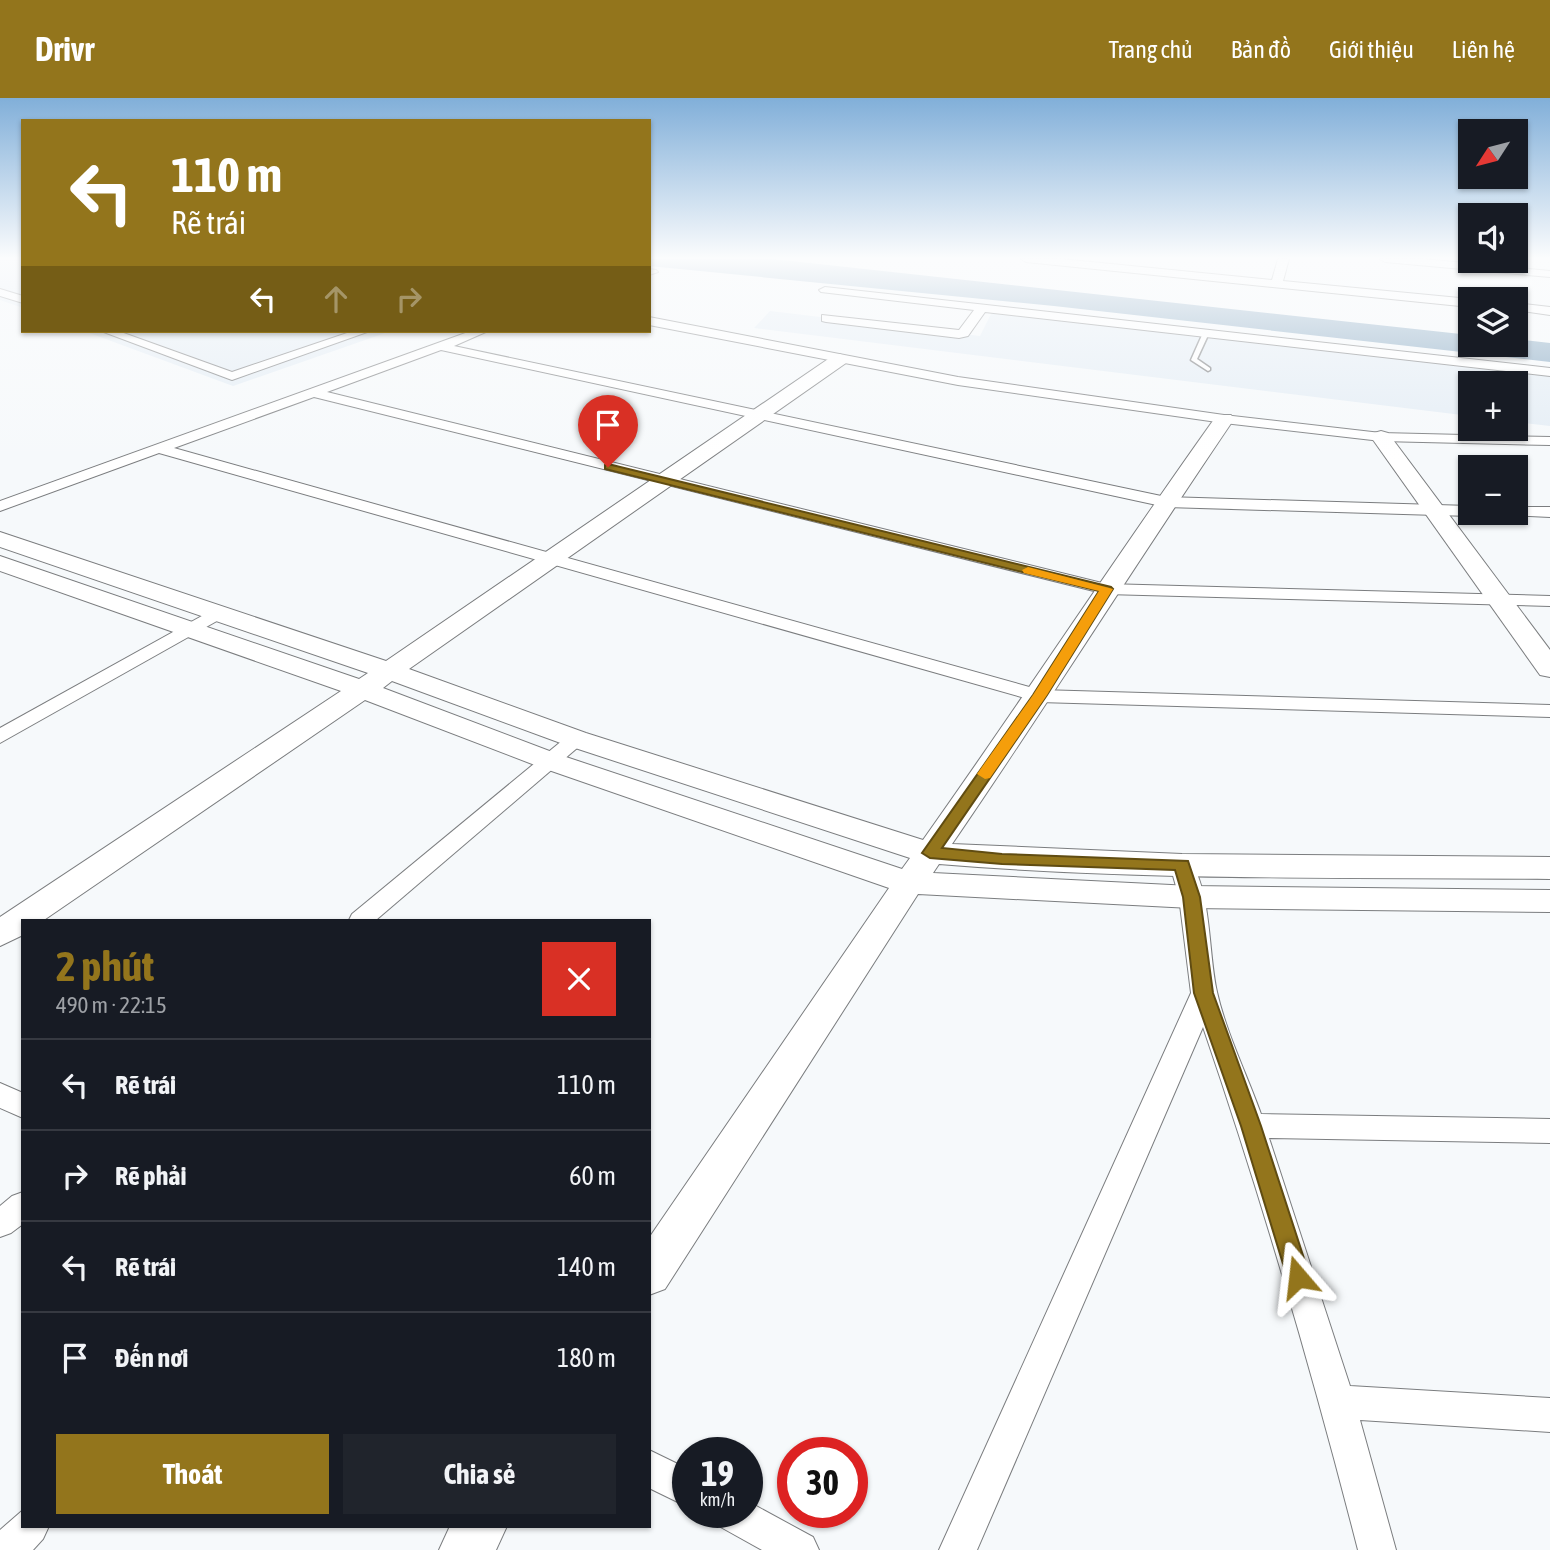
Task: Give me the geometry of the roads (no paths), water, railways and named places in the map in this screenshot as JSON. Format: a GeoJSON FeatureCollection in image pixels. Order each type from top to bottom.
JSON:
{"type":"FeatureCollection","features":[{"type":"Feature","properties":{"kind":"street"},"geometry":{"type":"LineString","coordinates":[[678,327],[958,382],[1224,419],[1381,437],[1550,441]]}},
{"type":"Feature","properties":{"kind":"street"},"geometry":{"type":"LineString","coordinates":[[899,327],[959,334],[964,333],[968,327]]}},
{"type":"Feature","properties":{"kind":"street"},"geometry":{"type":"LineString","coordinates":[[1144,327],[1550,372]]}},
{"type":"Feature","properties":{"kind":"street"},"geometry":{"type":"LineString","coordinates":[[113,333],[232,376],[359,333]]}},
{"type":"Feature","properties":{"kind":"street"},"geometry":{"type":"LineString","coordinates":[[0,506],[476,333]]}},
{"type":"Feature","properties":{"kind":"street"},"geometry":{"type":"LineString","coordinates":[[438,346],[759,417],[1166,502],[1458,511]]}},
{"type":"Feature","properties":{"kind":"street"},"geometry":{"type":"LineString","coordinates":[[22,919],[388,671],[840,359]]}},
{"type":"Feature","properties":{"kind":"street"},"geometry":{"type":"LineString","coordinates":[[311,392],[1106,589],[1550,601]]}},
{"type":"Feature","properties":{"kind":"street"},"geometry":{"type":"LineString","coordinates":[[651,1272],[909,883],[1040,695],[1106,589],[1224,419]]}},
{"type":"Feature","properties":{"kind":"street"},"geometry":{"type":"LineString","coordinates":[[1381,437],[1550,669]]}},
{"type":"Feature","properties":{"kind":"street"},"geometry":{"type":"LineString","coordinates":[[157,448],[549,560],[1040,695],[1550,711]]}},
{"type":"Feature","properties":{"kind":"street"},"geometry":{"type":"LineString","coordinates":[[1528,512],[1550,512]]}},
{"type":"Feature","properties":{"kind":"street"},"geometry":{"type":"LineString","coordinates":[[0,539],[576,738],[930,853],[1002,859],[1182,864],[1550,868]]}},
{"type":"Feature","properties":{"kind":"street"},"geometry":{"type":"LineString","coordinates":[[0,563],[187,631],[360,689],[550,761],[909,883],[1191,897],[1550,901]]}},
{"type":"Feature","properties":{"kind":"street"},"geometry":{"type":"LineString","coordinates":[[0,737],[218,613]]}},
{"type":"Feature","properties":{"kind":"street"},"geometry":{"type":"LineString","coordinates":[[362,919],[576,738]]}},
{"type":"Feature","properties":{"kind":"street"},"geometry":{"type":"LineString","coordinates":[[1182,864],[1191,897],[1204,993],[1251,1126],[1338,1402],[1377,1550]]}},
{"type":"Feature","properties":{"kind":"street"},"geometry":{"type":"LineString","coordinates":[[0,934],[21,920]]}},
{"type":"Feature","properties":{"kind":"street"},"geometry":{"type":"LineString","coordinates":[[958,1550],[1204,993]]}},
{"type":"Feature","properties":{"kind":"street"},"geometry":{"type":"LineString","coordinates":[[0,1094],[21,1106]]}},
{"type":"Feature","properties":{"kind":"street"},"geometry":{"type":"LineString","coordinates":[[1251,1126],[1550,1131]]}},
{"type":"Feature","properties":{"kind":"street"},"geometry":{"type":"LineString","coordinates":[[0,1224],[21,1207]]}},
{"type":"Feature","properties":{"kind":"street"},"geometry":{"type":"LineString","coordinates":[[1338,1402],[1550,1415]]}},
{"type":"Feature","properties":{"kind":"street"},"geometry":{"type":"LineString","coordinates":[[651,1469],[672,1480]]}},
{"type":"Feature","properties":{"kind":"street"},"geometry":{"type":"LineString","coordinates":[[7,1550],[28,1528]]}},
{"type":"Feature","properties":{"kind":"street"},"geometry":{"type":"LineString","coordinates":[[465,1550],[480,1528]]}},
{"type":"Feature","properties":{"kind":"street"},"geometry":{"type":"LineString","coordinates":[[759,1528],[800,1550]]}},
{"type":"Feature","properties":{"kind":"lane"},"geometry":{"type":"LineString","coordinates":[[1206,334],[1194,360],[1208,369]]}},
{"type":"Feature","properties":{"kind":"water"},"geometry":{"type":"Polygon","coordinates":[[[1238,327],[1394,327],[1458,334],[1458,352],[1238,327]]]}},
{"type":"Feature","properties":{"kind":"water"},"geometry":{"type":"Polygon","coordinates":[[[1528,340],[1550,343],[1550,362],[1506,357],[1528,357],[1528,340]]]}}]}
